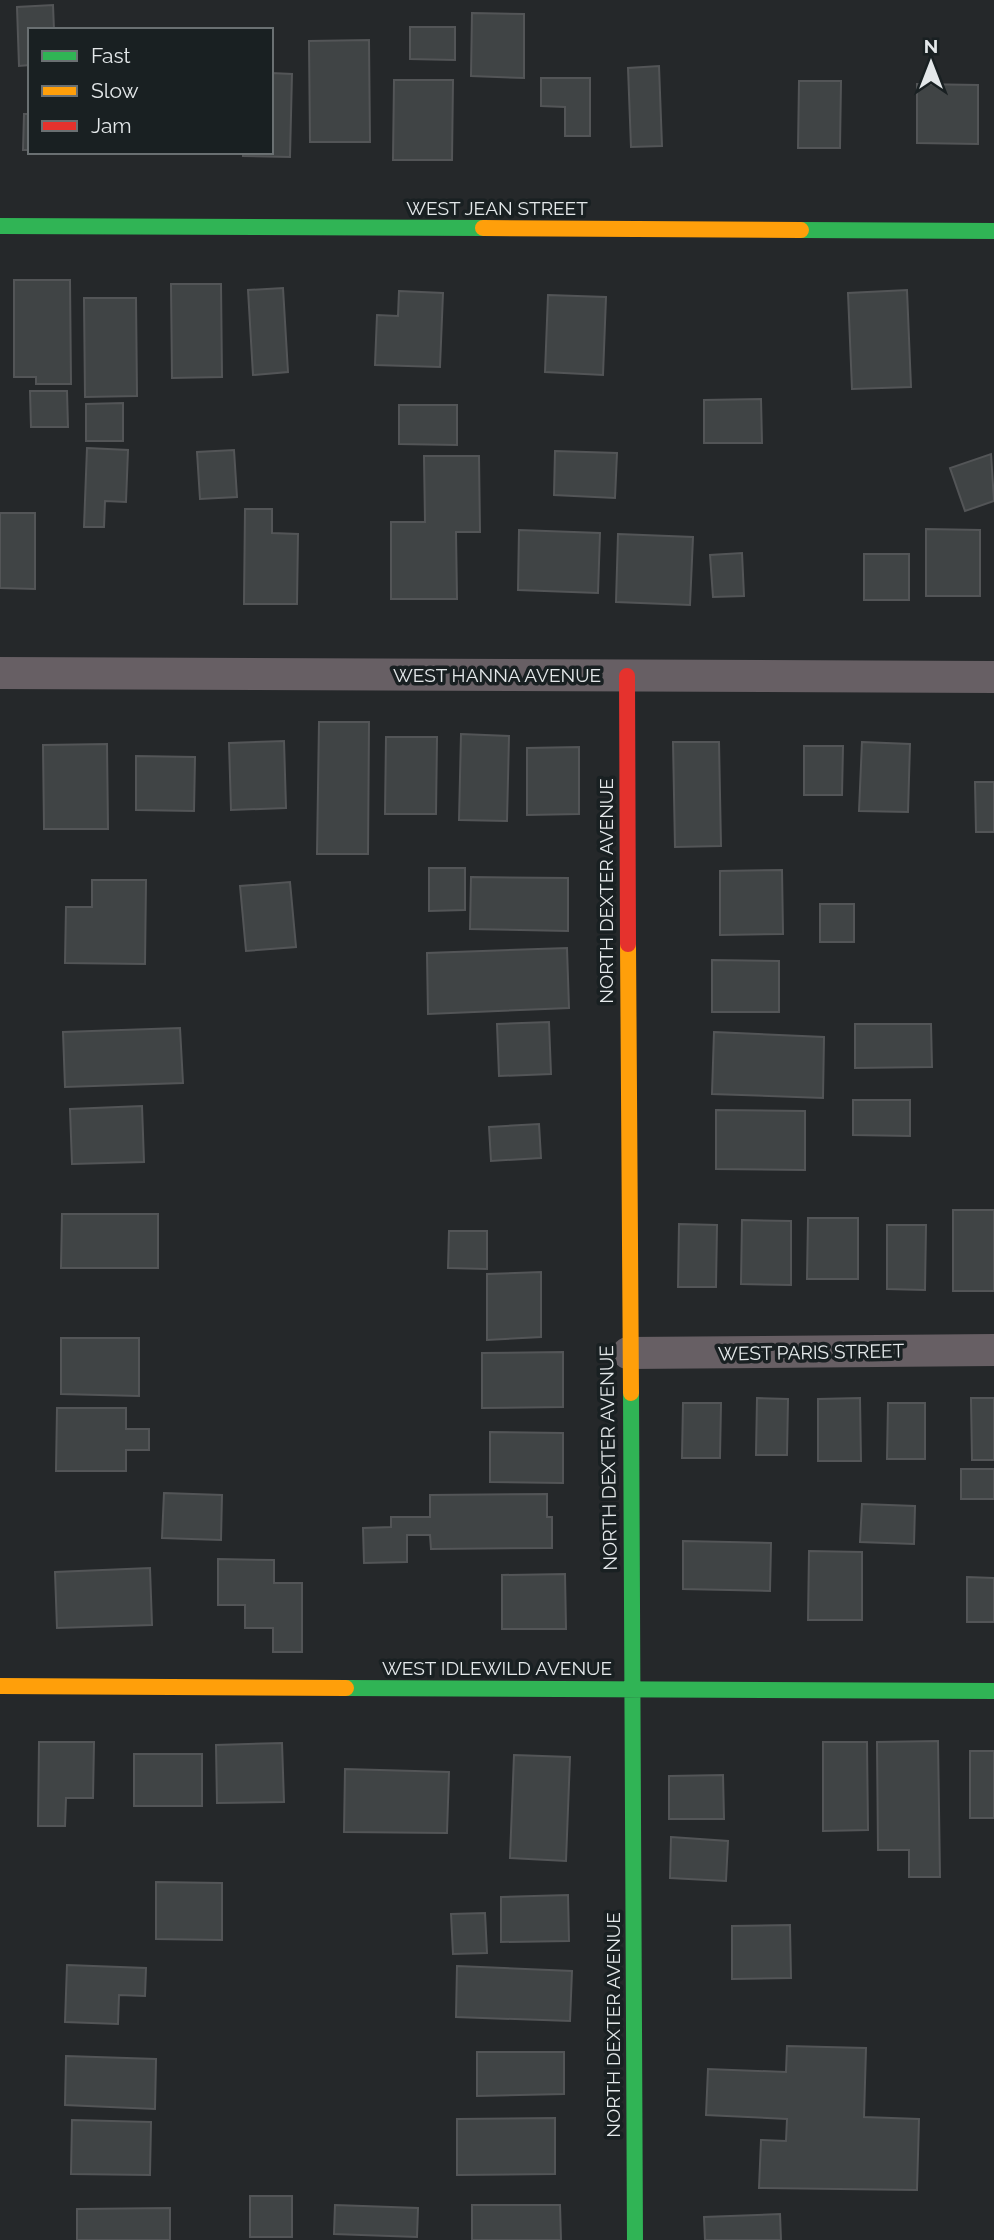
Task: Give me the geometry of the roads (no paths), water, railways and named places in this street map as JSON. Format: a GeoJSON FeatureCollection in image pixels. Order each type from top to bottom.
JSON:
{"type":"FeatureCollection","features":[{"type":"Feature","properties":{"kind":"street","name":"WEST JEAN STREET"},"geometry":{"type":"LineString","coordinates":[[0,226],[994,231]]}},
{"type":"Feature","properties":{"kind":"street","name":"WEST HANNA AVENUE"},"geometry":{"type":"LineString","coordinates":[[0,673],[994,677]]}},
{"type":"Feature","properties":{"kind":"street","name":"NORTH DEXTER AVENUE"},"geometry":{"type":"LineString","coordinates":[[627,676],[628,1353],[635,2240]]}},
{"type":"Feature","properties":{"kind":"street","name":"WEST PARIS STREET"},"geometry":{"type":"LineString","coordinates":[[628,1353],[994,1350]]}},
{"type":"Feature","properties":{"kind":"street","name":"WEST IDLEWILD AVENUE"},"geometry":{"type":"LineString","coordinates":[[0,1686],[994,1692]]}}]}
